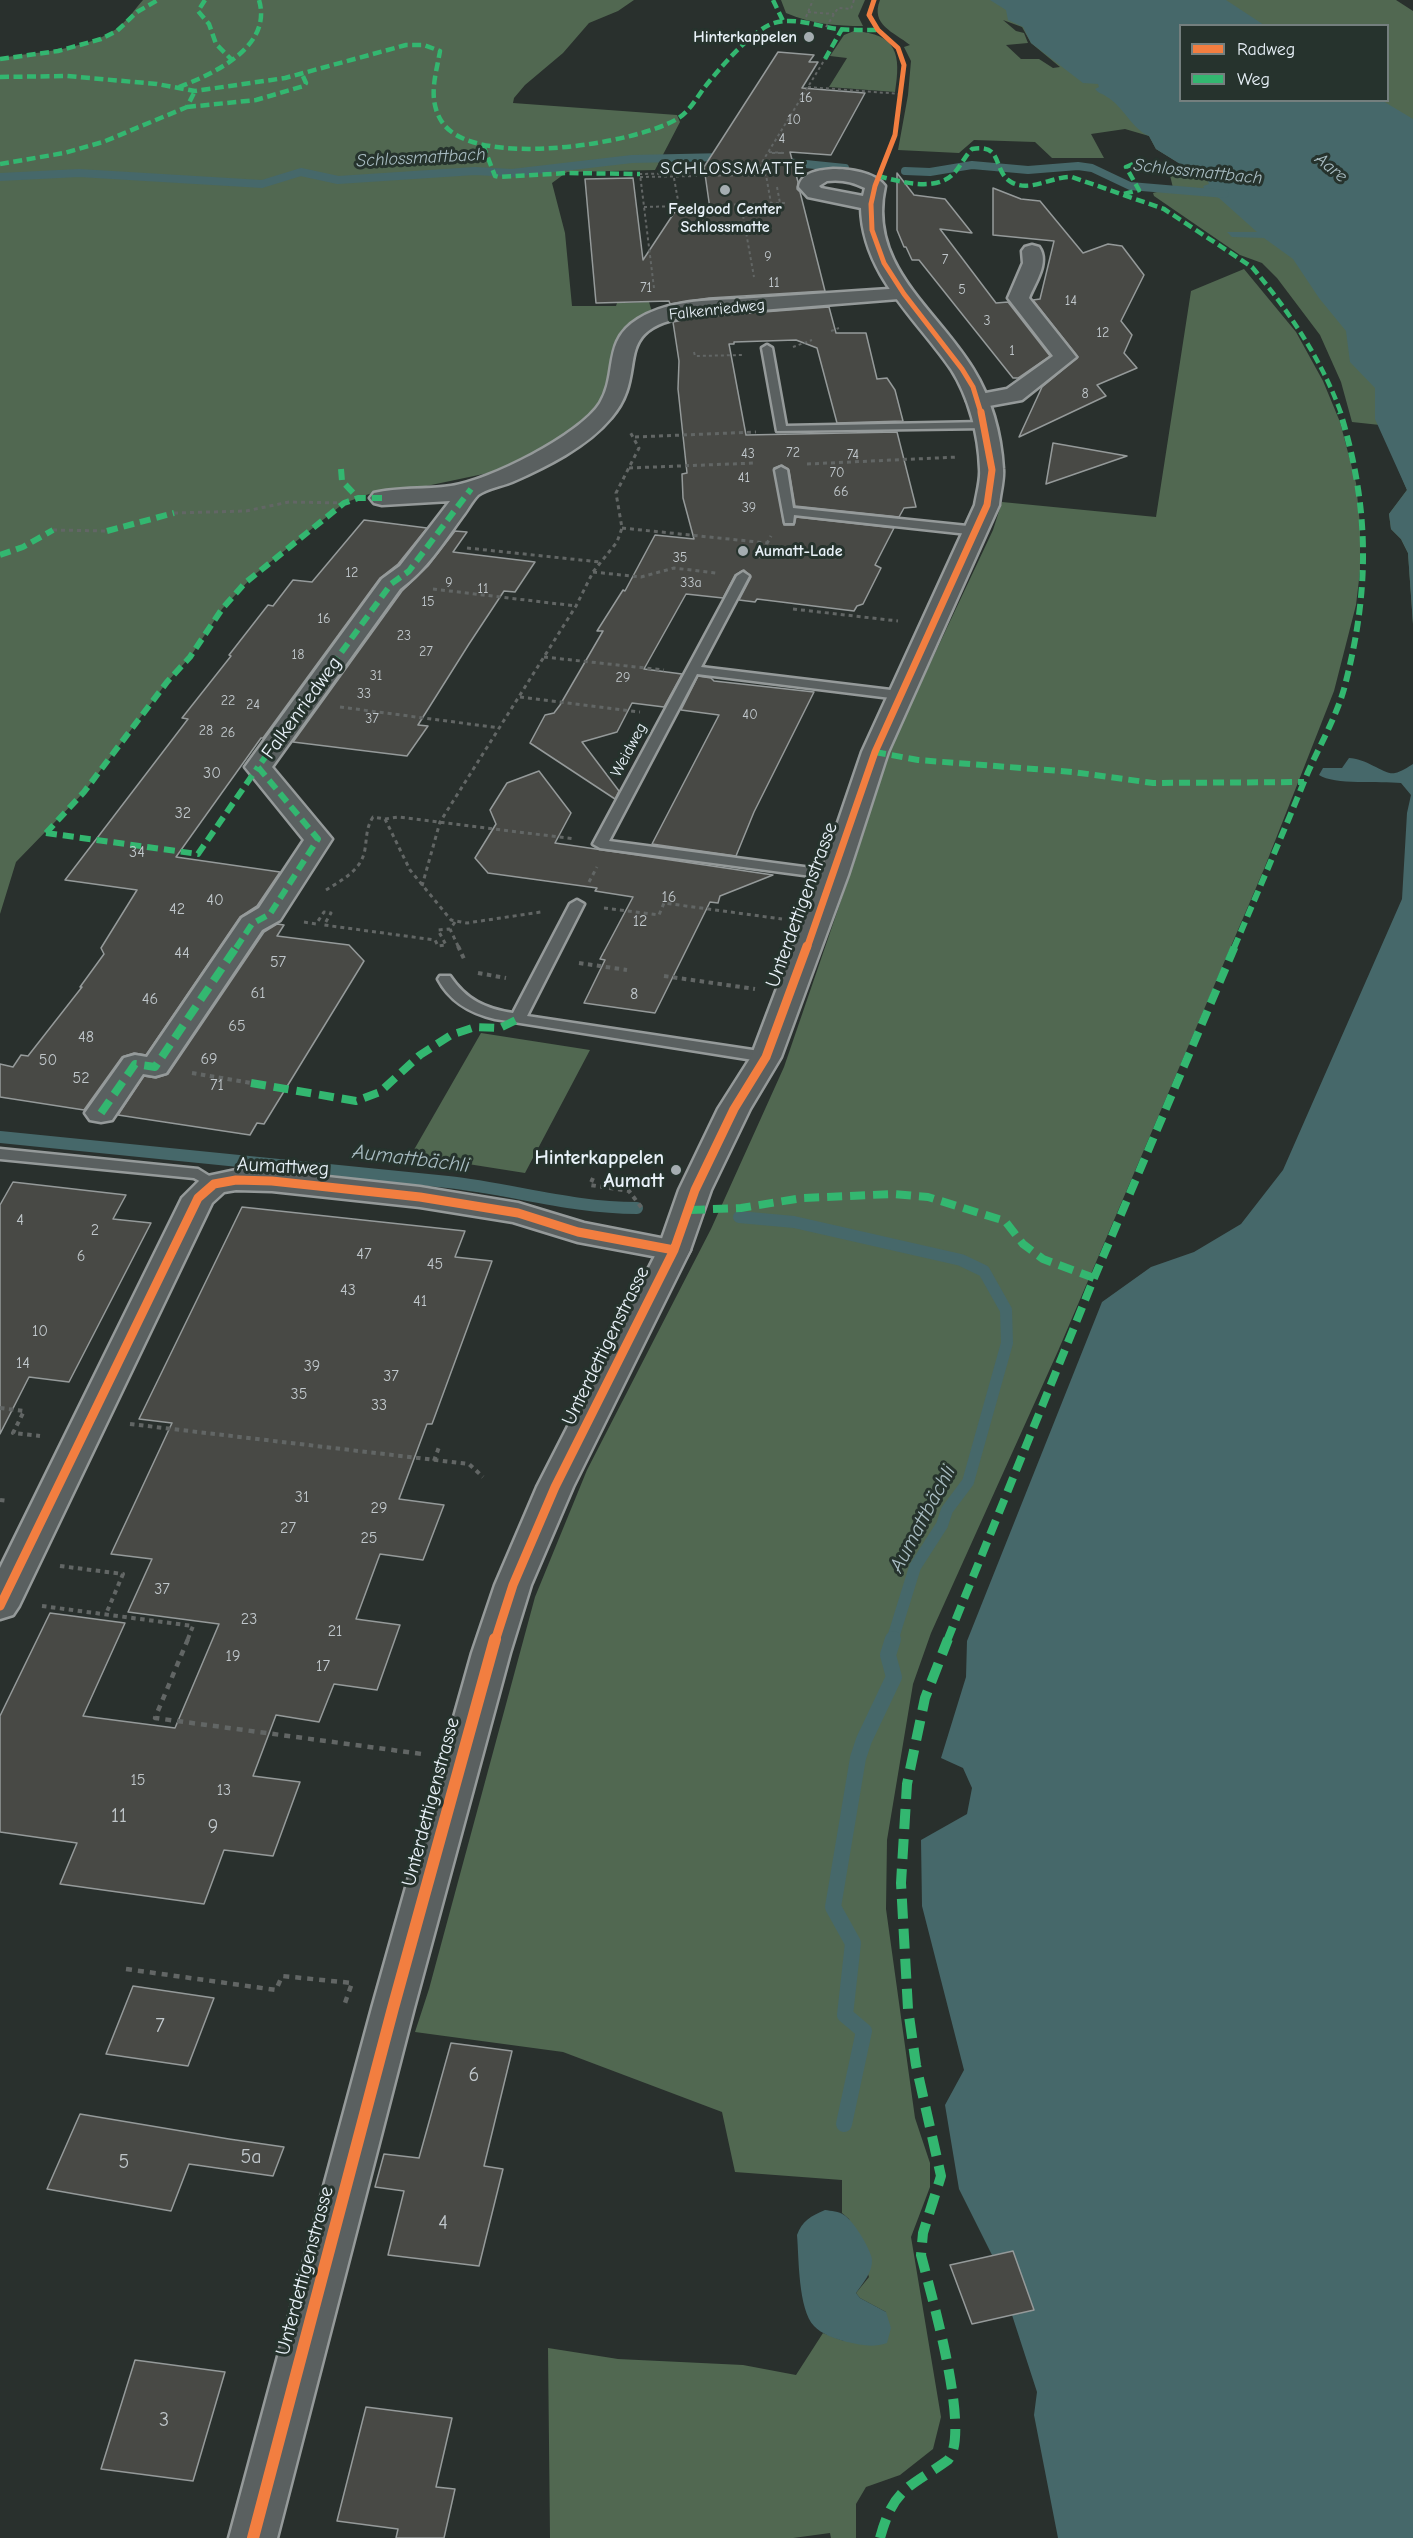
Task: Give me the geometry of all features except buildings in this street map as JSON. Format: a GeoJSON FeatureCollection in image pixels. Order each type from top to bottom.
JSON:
{"type":"FeatureCollection","features":[{"type":"Feature","properties":{"kind":"street","name":"Unterdettigenstrasse"},"geometry":{"type":"LineString","coordinates":[[253,2538],[393,2008],[476,1706],[513,1585],[555,1487],[674,1250],[695,1190],[734,1109],[765,1057],[834,875],[875,752],[987,505],[992,470],[974,425],[978,400],[962,369],[904,294],[884,263],[875,239],[871,204]]}},
{"type":"Feature","properties":{"kind":"street"},"geometry":{"type":"LineString","coordinates":[[978,400],[1014,395],[1065,357],[1018,298],[1034,263],[1032,251]]}},
{"type":"Feature","properties":{"kind":"street","name":"Falkenriedweg"},"geometry":{"type":"LineString","coordinates":[[382,498],[441,495],[471,489],[520,469],[592,426],[613,400],[622,352],[627,341],[641,326],[658,317],[704,309],[904,294]]}},
{"type":"Feature","properties":{"kind":"street","name":"Falkenriedweg"},"geometry":{"type":"LineString","coordinates":[[101,1113],[135,1064],[155,1067],[252,924],[270,914],[318,839],[258,767],[391,584],[409,572],[471,489]]}},
{"type":"Feature","properties":{"kind":"street","name":"Aumattweg"},"geometry":{"type":"LineString","coordinates":[[0,1606],[198,1198],[214,1184],[236,1180],[272,1181],[420,1197],[518,1213],[578,1232],[674,1250]]}},
{"type":"Feature","properties":{"kind":"lane"},"geometry":{"type":"LineString","coordinates":[[767,351],[782,429],[974,425]]}},
{"type":"Feature","properties":{"kind":"lane"},"geometry":{"type":"LineString","coordinates":[[781,470],[789,515],[977,531]]}},
{"type":"Feature","properties":{"kind":"lane","name":"Weidweg"},"geometry":{"type":"LineString","coordinates":[[604,845],[743,576]]}},
{"type":"Feature","properties":{"kind":"lane"},"geometry":{"type":"LineString","coordinates":[[692,672],[899,695]]}},
{"type":"Feature","properties":{"kind":"lane"},"geometry":{"type":"LineString","coordinates":[[604,845],[834,875]]}},
{"type":"Feature","properties":{"kind":"lane"},"geometry":{"type":"LineString","coordinates":[[518,1019],[577,904]]}},
{"type":"Feature","properties":{"kind":"lane"},"geometry":{"type":"LineString","coordinates":[[445,979],[450,989],[468,1005],[495,1015],[765,1057]]}},
{"type":"Feature","properties":{"kind":"lane"},"geometry":{"type":"LineString","coordinates":[[0,1154],[198,1173],[214,1184]]}},
{"type":"Feature","properties":{"kind":"path"},"geometry":{"type":"LineString","coordinates":[[806,17],[813,0]]}},
{"type":"Feature","properties":{"kind":"path"},"geometry":{"type":"LineString","coordinates":[[826,27],[838,8],[851,9],[854,0]]}},
{"type":"Feature","properties":{"kind":"path"},"geometry":{"type":"LineString","coordinates":[[808,12],[834,14]]}},
{"type":"Feature","properties":{"kind":"path"},"geometry":{"type":"LineString","coordinates":[[756,173],[825,59]]}},
{"type":"Feature","properties":{"kind":"path"},"geometry":{"type":"LineString","coordinates":[[808,87],[901,94]]}},
{"type":"Feature","properties":{"kind":"path"},"geometry":{"type":"LineString","coordinates":[[640,177],[756,173]]}},
{"type":"Feature","properties":{"kind":"path"},"geometry":{"type":"LineString","coordinates":[[640,177],[640,174],[756,173],[766,175],[771,203]]}},
{"type":"Feature","properties":{"kind":"path"},"geometry":{"type":"LineString","coordinates":[[640,177],[658,317]]}},
{"type":"Feature","properties":{"kind":"path"},"geometry":{"type":"LineString","coordinates":[[674,177],[679,206]]}},
{"type":"Feature","properties":{"kind":"path"},"geometry":{"type":"LineString","coordinates":[[644,207],[784,202]]}},
{"type":"Feature","properties":{"kind":"path"},"geometry":{"type":"LineString","coordinates":[[741,204],[759,304]]}},
{"type":"Feature","properties":{"kind":"path"},"geometry":{"type":"LineString","coordinates":[[694,352],[695,356],[767,351]]}},
{"type":"Feature","properties":{"kind":"path"},"geometry":{"type":"LineString","coordinates":[[422,886],[440,822],[576,606],[593,572],[616,542],[622,528],[616,493],[639,448],[620,417],[609,407]]}},
{"type":"Feature","properties":{"kind":"path"},"geometry":{"type":"LineString","coordinates":[[799,464],[970,457],[974,425]]}},
{"type":"Feature","properties":{"kind":"path"},"geometry":{"type":"LineString","coordinates":[[634,437],[752,432]]}},
{"type":"Feature","properties":{"kind":"path"},"geometry":{"type":"LineString","coordinates":[[629,468],[755,463]]}},
{"type":"Feature","properties":{"kind":"path"},"geometry":{"type":"LineString","coordinates":[[174,513],[246,511],[289,502],[344,503]]}},
{"type":"Feature","properties":{"kind":"path"},"geometry":{"type":"LineString","coordinates":[[743,576],[752,572],[775,529],[789,515]]}},
{"type":"Feature","properties":{"kind":"path"},"geometry":{"type":"LineString","coordinates":[[622,528],[767,543]]}},
{"type":"Feature","properties":{"kind":"path"},"geometry":{"type":"LineString","coordinates":[[53,530],[107,531]]}},
{"type":"Feature","properties":{"kind":"path"},"geometry":{"type":"LineString","coordinates":[[430,543],[600,562]]}},
{"type":"Feature","properties":{"kind":"path"},"geometry":{"type":"LineString","coordinates":[[593,572],[641,577],[674,568],[699,571]]}},
{"type":"Feature","properties":{"kind":"path"},"geometry":{"type":"LineString","coordinates":[[437,590],[576,606]]}},
{"type":"Feature","properties":{"kind":"path"},"geometry":{"type":"LineString","coordinates":[[794,609],[907,622]]}},
{"type":"Feature","properties":{"kind":"path"},"geometry":{"type":"LineString","coordinates":[[544,657],[692,672]]}},
{"type":"Feature","properties":{"kind":"path"},"geometry":{"type":"LineString","coordinates":[[520,697],[632,711]]}},
{"type":"Feature","properties":{"kind":"path"},"geometry":{"type":"LineString","coordinates":[[306,703],[500,728]]}},
{"type":"Feature","properties":{"kind":"path"},"geometry":{"type":"LineString","coordinates":[[270,914],[296,917],[322,893],[351,873],[363,857],[365,828],[373,817],[385,819],[398,817],[440,822],[604,845],[577,904],[659,915],[664,903],[789,920],[808,872]]}},
{"type":"Feature","properties":{"kind":"path"},"geometry":{"type":"LineString","coordinates":[[385,819],[410,870],[446,916],[455,922],[467,923],[546,912],[540,921]]}},
{"type":"Feature","properties":{"kind":"path"},"geometry":{"type":"LineString","coordinates":[[317,922],[324,912],[331,913],[324,924],[435,940],[438,946],[446,945],[438,930],[450,929],[455,922]]}},
{"type":"Feature","properties":{"kind":"path"},"geometry":{"type":"LineString","coordinates":[[450,929],[471,971],[498,977]]}},
{"type":"Feature","properties":{"kind":"path"},"geometry":{"type":"LineString","coordinates":[[548,958],[627,970]]}},
{"type":"Feature","properties":{"kind":"path"},"geometry":{"type":"LineString","coordinates":[[664,976],[762,990]]}},
{"type":"Feature","properties":{"kind":"path"},"geometry":{"type":"LineString","coordinates":[[217,1077],[251,1083]]}},
{"type":"Feature","properties":{"kind":"path"},"geometry":{"type":"LineString","coordinates":[[593,1178],[590,1185],[629,1191]]}},
{"type":"Feature","properties":{"kind":"path"},"geometry":{"type":"LineString","coordinates":[[0,1408],[24,1411]]}},
{"type":"Feature","properties":{"kind":"path"},"geometry":{"type":"LineString","coordinates":[[91,1419],[469,1464],[483,1477]]}},
{"type":"Feature","properties":{"kind":"path"},"geometry":{"type":"LineString","coordinates":[[434,1461],[439,1446]]}},
{"type":"Feature","properties":{"kind":"path"},"geometry":{"type":"LineString","coordinates":[[59,1566],[123,1574],[106,1614]]}},
{"type":"Feature","properties":{"kind":"path"},"geometry":{"type":"LineString","coordinates":[[57,1608],[193,1626],[155,1718],[404,1752]]}},
{"type":"Feature","properties":{"kind":"path"},"geometry":{"type":"LineString","coordinates":[[126,1969],[276,1990],[282,1976],[351,1983],[345,2003],[393,2008]]}},
{"type":"Feature","properties":{"kind":"green space"},"geometry":{"type":"Polygon","coordinates":[[[143,0],[634,0],[618,11],[589,23],[563,53],[525,85],[514,98],[513,103],[677,115],[680,122],[655,170],[567,172],[552,183],[565,233],[572,306],[616,306],[617,303],[649,302],[652,312],[632,322],[619,339],[613,351],[605,398],[586,424],[521,462],[493,472],[393,493],[372,493],[344,503],[254,575],[222,609],[190,657],[167,682],[84,792],[16,862],[0,914],[0,58],[64,49],[95,40],[121,25],[143,0]]]}},
{"type":"Feature","properties":{"kind":"green space"},"geometry":{"type":"Polygon","coordinates":[[[781,0],[865,0],[858,16],[863,26],[843,26],[805,20],[786,13],[781,0]]]}},
{"type":"Feature","properties":{"kind":"green space"},"geometry":{"type":"Polygon","coordinates":[[[880,0],[1396,0],[1413,11],[1413,624],[1408,553],[1401,539],[1391,529],[1389,514],[1407,490],[1380,425],[1352,422],[1341,382],[1320,335],[1277,278],[1262,263],[1240,255],[1154,196],[1153,193],[1173,188],[1169,171],[1187,168],[1156,149],[1149,136],[1125,129],[1091,134],[1104,158],[1052,158],[1035,142],[974,140],[959,153],[898,150],[908,95],[911,61],[904,47],[910,45],[885,27],[878,16],[880,0]],[[1003,20],[1016,31],[1024,33],[1028,43],[1006,45],[1021,59],[1039,59],[1053,68],[1060,67],[1031,43],[1022,27],[1003,20]]]}},
{"type":"Feature","properties":{"kind":"green space"},"geometry":{"type":"Polygon","coordinates":[[[854,31],[880,37],[893,49],[897,67],[895,92],[829,87],[847,58],[830,56],[844,35],[854,31]]]}},
{"type":"Feature","properties":{"kind":"green space"},"geometry":{"type":"Polygon","coordinates":[[[1244,269],[1296,332],[1323,381],[1340,422],[1356,483],[1360,525],[1360,571],[1356,605],[1334,691],[1264,869],[1058,1351],[931,1633],[913,1684],[887,1840],[886,1909],[915,2118],[930,2163],[930,2187],[911,2237],[941,2417],[933,2449],[900,2475],[866,2487],[856,2504],[856,2538],[831,2538],[830,2533],[793,2538],[550,2538],[548,2348],[618,2359],[743,2365],[796,2375],[823,2333],[844,2341],[886,2312],[860,2298],[856,2293],[869,2277],[849,2219],[842,2213],[842,2180],[735,2172],[722,2112],[563,2052],[415,2032],[429,1989],[535,1597],[587,1470],[711,1229],[784,1067],[858,851],[889,751],[993,530],[1002,502],[1156,517],[1191,291],[1244,269]]]}},
{"type":"Feature","properties":{"kind":"green space"},"geometry":{"type":"Polygon","coordinates":[[[481,1033],[590,1050],[525,1173],[411,1155],[481,1033]]]}},
{"type":"Feature","properties":{"kind":"water","name":"Aare"},"geometry":{"type":"Polygon","coordinates":[[[990,0],[1226,0],[1262,24],[1179,24],[1179,102],[1385,102],[1413,119],[1413,624],[1408,553],[1401,539],[1391,529],[1389,514],[1407,490],[1375,419],[1375,388],[1350,362],[1346,331],[1319,298],[1293,259],[1264,238],[1232,237],[1227,232],[1257,232],[1219,198],[1202,189],[1203,186],[1209,184],[1206,176],[1193,172],[1156,149],[1149,136],[1143,133],[1113,101],[1095,89],[1099,87],[1098,84],[1083,83],[1031,43],[1023,27],[1008,20],[1006,10],[990,0]]]}},
{"type":"Feature","properties":{"kind":"water"},"geometry":{"type":"Polygon","coordinates":[[[1349,758],[1391,773],[1400,772],[1413,764],[1413,2538],[1058,2538],[1034,2415],[1037,2392],[1012,2315],[1034,2310],[1013,2252],[992,2255],[959,2189],[945,2105],[964,2070],[922,1906],[921,1840],[967,1814],[972,1788],[963,1768],[941,1758],[966,1677],[967,1641],[1102,1302],[1151,1267],[1194,1252],[1241,1224],[1283,1170],[1402,899],[1407,813],[1411,795],[1401,783],[1335,780],[1319,775],[1323,768],[1342,768],[1349,758]]]}},
{"type":"Feature","properties":{"kind":"water"},"geometry":{"type":"Polygon","coordinates":[[[825,2210],[840,2213],[848,2218],[868,2248],[872,2259],[871,2268],[856,2293],[860,2298],[886,2312],[891,2328],[887,2343],[867,2346],[838,2339],[814,2326],[809,2318],[800,2283],[797,2235],[808,2220],[825,2210]]]}},
{"type":"Feature","properties":{"kind":"waterway","name":"Schlossmattbach"},"geometry":{"type":"LineString","coordinates":[[0,177],[79,173],[262,184],[301,172],[338,180],[475,171],[512,173],[632,159],[726,157]]}},
{"type":"Feature","properties":{"kind":"waterway","name":"Schlossmattbach"},"geometry":{"type":"LineString","coordinates":[[776,161],[845,168]]}},
{"type":"Feature","properties":{"kind":"waterway","name":"Schlossmattbach"},"geometry":{"type":"LineString","coordinates":[[905,171],[930,172],[972,165],[1028,170],[1078,166],[1092,168],[1130,186],[1225,194]]}},
{"type":"Feature","properties":{"kind":"waterway","name":"Aumattbächli"},"geometry":{"type":"LineString","coordinates":[[0,1137],[448,1182],[566,1202],[637,1208]]}},
{"type":"Feature","properties":{"kind":"waterway","name":"Aumattbächli"},"geometry":{"type":"LineString","coordinates":[[739,1217],[794,1222],[961,1260],[984,1271],[1006,1310],[1007,1343],[968,1482],[947,1510],[942,1525],[915,1567],[892,1641]]}},
{"type":"Feature","properties":{"kind":"waterway","name":"Aumattbächli"},"geometry":{"type":"LineString","coordinates":[[844,2124],[864,2031],[845,2015],[853,1943],[833,1907],[858,1758],[864,1740],[894,1677],[888,1655],[893,1639]]}},
{"type":"Feature","properties":{"kind":"marked path"},"geometry":{"type":"LineString","coordinates":[[0,59],[58,51],[101,39],[117,31],[131,16],[158,0]]}},
{"type":"Feature","properties":{"kind":"marked path"},"geometry":{"type":"LineString","coordinates":[[205,0],[198,11],[209,24],[216,44],[233,61]]}},
{"type":"Feature","properties":{"kind":"marked path"},"geometry":{"type":"LineString","coordinates":[[179,87],[212,74],[240,54],[260,22],[259,0]]}},
{"type":"Feature","properties":{"kind":"marked path"},"geometry":{"type":"LineString","coordinates":[[773,0],[783,21]]}},
{"type":"Feature","properties":{"kind":"marked path"},"geometry":{"type":"LineString","coordinates":[[0,77],[67,76],[157,84],[195,91],[285,78],[406,45],[424,45],[440,51],[435,68],[433,90],[437,112],[444,125],[462,138],[489,146],[522,149],[558,148],[628,137],[677,119],[737,53],[769,25],[794,22],[841,29],[878,30]]}},
{"type":"Feature","properties":{"kind":"marked path"},"geometry":{"type":"LineString","coordinates":[[825,59],[842,29]]}},
{"type":"Feature","properties":{"kind":"marked path"},"geometry":{"type":"LineString","coordinates":[[187,107],[256,100],[304,86],[306,83],[302,74]]}},
{"type":"Feature","properties":{"kind":"marked path"},"geometry":{"type":"LineString","coordinates":[[0,164],[64,153],[103,142],[187,107],[195,91]]}},
{"type":"Feature","properties":{"kind":"marked path"},"geometry":{"type":"LineString","coordinates":[[483,145],[495,176],[499,177],[567,173],[640,174]]}},
{"type":"Feature","properties":{"kind":"marked path"},"geometry":{"type":"LineString","coordinates":[[878,176],[916,183],[945,180],[952,175],[972,149],[982,147],[993,153],[1003,173],[1013,183],[1029,185],[1064,176],[1072,177],[1164,209],[1252,267],[1292,321],[1319,366],[1340,410],[1354,455],[1361,500],[1364,546],[1361,593],[1343,691],[1094,1278],[975,1568],[925,1698],[907,1784],[901,1883],[908,2009],[916,2065],[941,2176],[923,2233],[921,2255],[946,2358],[952,2390],[956,2441],[948,2460],[909,2485],[896,2497],[891,2504],[880,2538]]}},
{"type":"Feature","properties":{"kind":"marked path"},"geometry":{"type":"LineString","coordinates":[[1124,194],[1139,190],[1126,167],[1138,162]]}},
{"type":"Feature","properties":{"kind":"marked path"},"geometry":{"type":"LineString","coordinates":[[341,469],[342,481],[358,498]]}},
{"type":"Feature","properties":{"kind":"marked path"},"geometry":{"type":"LineString","coordinates":[[101,1113],[135,1064],[155,1067],[252,924],[270,914],[318,839],[258,767],[391,584],[409,571],[471,489]]}},
{"type":"Feature","properties":{"kind":"marked path"},"geometry":{"type":"LineString","coordinates":[[46,833],[84,792],[167,682],[190,657],[222,609],[245,583],[344,503],[358,498],[382,498]]}},
{"type":"Feature","properties":{"kind":"marked path"},"geometry":{"type":"LineString","coordinates":[[107,531],[174,513]]}},
{"type":"Feature","properties":{"kind":"marked path"},"geometry":{"type":"LineString","coordinates":[[0,555],[23,547],[53,530]]}},
{"type":"Feature","properties":{"kind":"marked path"},"geometry":{"type":"LineString","coordinates":[[875,752],[918,760],[1073,772],[1153,783],[1304,782]]}},
{"type":"Feature","properties":{"kind":"marked path"},"geometry":{"type":"LineString","coordinates":[[46,833],[198,854],[258,767]]}},
{"type":"Feature","properties":{"kind":"marked path"},"geometry":{"type":"LineString","coordinates":[[251,1083],[356,1101],[369,1098],[389,1086],[420,1055],[451,1035],[475,1027],[500,1028],[518,1019]]}},
{"type":"Feature","properties":{"kind":"marked path"},"geometry":{"type":"LineString","coordinates":[[690,1210],[741,1208],[802,1198],[893,1194],[928,1197],[1005,1221],[1023,1244],[1043,1259],[1066,1270],[1094,1278]]}},
{"type":"Feature","properties":{"kind":"cycle path"},"geometry":{"type":"LineString","coordinates":[[253,2538],[393,2008],[491,1653],[513,1585],[555,1487],[674,1250],[695,1190],[734,1109],[766,1057],[834,875],[875,752],[987,505],[992,470],[985,425],[973,387],[962,369],[904,294],[884,263],[872,230],[871,204],[875,186],[895,135],[904,65],[898,48],[878,30],[869,15],[874,0]]}},
{"type":"Feature","properties":{"kind":"cycle path"},"geometry":{"type":"LineString","coordinates":[[0,1606],[198,1198],[214,1184],[236,1180],[272,1181],[420,1197],[518,1213],[578,1232],[674,1250]]}},
{"type":"Feature","properties":{"kind":"place","name":"Hinterkappelen"},"geometry":{"type":"Point","coordinates":[809,37]}},
{"type":"Feature","properties":{"kind":"place","name":"Feelgood Center Schlossmatte"},"geometry":{"type":"Point","coordinates":[725,190]}},
{"type":"Feature","properties":{"kind":"place","name":"Aumatt-Lade"},"geometry":{"type":"Point","coordinates":[743,551]}},
{"type":"Feature","properties":{"kind":"place","name":"Hinterkappelen Aumatt"},"geometry":{"type":"Point","coordinates":[676,1170]}},
{"type":"Feature","properties":{"kind":"district","name":"SCHLOSSMATTE"},"geometry":{"type":"Point","coordinates":[733,169]}}]}
